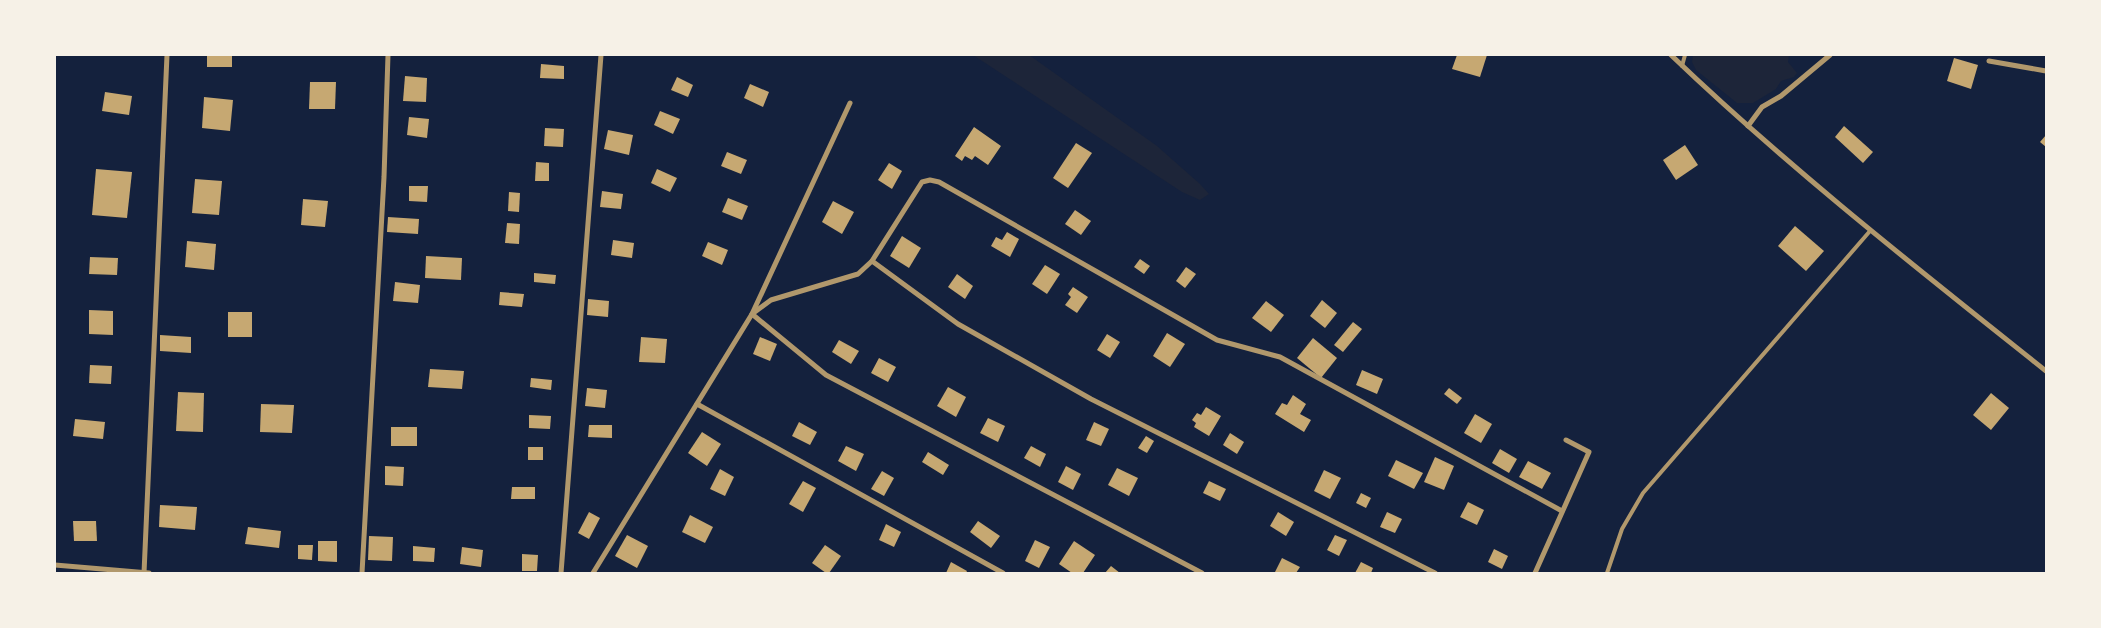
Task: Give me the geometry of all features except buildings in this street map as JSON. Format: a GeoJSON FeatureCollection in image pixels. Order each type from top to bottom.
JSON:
{"type":"FeatureCollection","features":[{"type":"Feature","properties":{"kind":"street"},"geometry":{"type":"LineString","coordinates":[[144,573],[167,55]]}},
{"type":"Feature","properties":{"kind":"street"},"geometry":{"type":"LineString","coordinates":[[362,573],[384,177],[388,55]]}},
{"type":"Feature","properties":{"kind":"street"},"geometry":{"type":"LineString","coordinates":[[561,573],[601,55]]}},
{"type":"Feature","properties":{"kind":"street"},"geometry":{"type":"LineString","coordinates":[[1671,55],[1748,126],[1870,231],[2046,371]]}},
{"type":"Feature","properties":{"kind":"street"},"geometry":{"type":"LineString","coordinates":[[1748,126],[1762,107],[1782,96],[1830,55]]}},
{"type":"Feature","properties":{"kind":"street"},"geometry":{"type":"LineString","coordinates":[[1989,61],[2046,71]]}},
{"type":"Feature","properties":{"kind":"street"},"geometry":{"type":"LineString","coordinates":[[593,573],[752,314],[850,103]]}},
{"type":"Feature","properties":{"kind":"street"},"geometry":{"type":"LineString","coordinates":[[752,314],[770,300],[858,274],[872,261],[922,182],[930,180],[939,182],[1217,340],[1280,357],[1562,511]]}},
{"type":"Feature","properties":{"kind":"street"},"geometry":{"type":"LineString","coordinates":[[872,261],[958,324],[1091,399],[1435,573]]}},
{"type":"Feature","properties":{"kind":"street"},"geometry":{"type":"LineString","coordinates":[[752,314],[826,375],[1202,573]]}},
{"type":"Feature","properties":{"kind":"street"},"geometry":{"type":"LineString","coordinates":[[697,404],[1003,573]]}},
{"type":"Feature","properties":{"kind":"street"},"geometry":{"type":"LineString","coordinates":[[1535,573],[1589,452],[1566,440]]}},
{"type":"Feature","properties":{"kind":"street"},"geometry":{"type":"LineString","coordinates":[[55,565],[149,573]]}},
{"type":"Feature","properties":{"kind":"lane"},"geometry":{"type":"LineString","coordinates":[[1682,66],[1684,55]]}},
{"type":"Feature","properties":{"kind":"lane"},"geometry":{"type":"LineString","coordinates":[[1608,573],[1622,529],[1643,493],[1870,231]]}},
{"type":"Feature","properties":{"kind":"shaded area"},"geometry":{"type":"Polygon","coordinates":[[[973,55],[1029,55],[1157,146],[1209,194],[1200,200],[1182,192],[973,55]]]}},
{"type":"Feature","properties":{"kind":"shaded area"},"geometry":{"type":"Polygon","coordinates":[[[1693,55],[1789,55],[1788,62],[1797,73],[1794,77],[1781,81],[1776,89],[1753,103],[1737,103],[1696,70],[1692,62],[1693,55]]]}}]}
